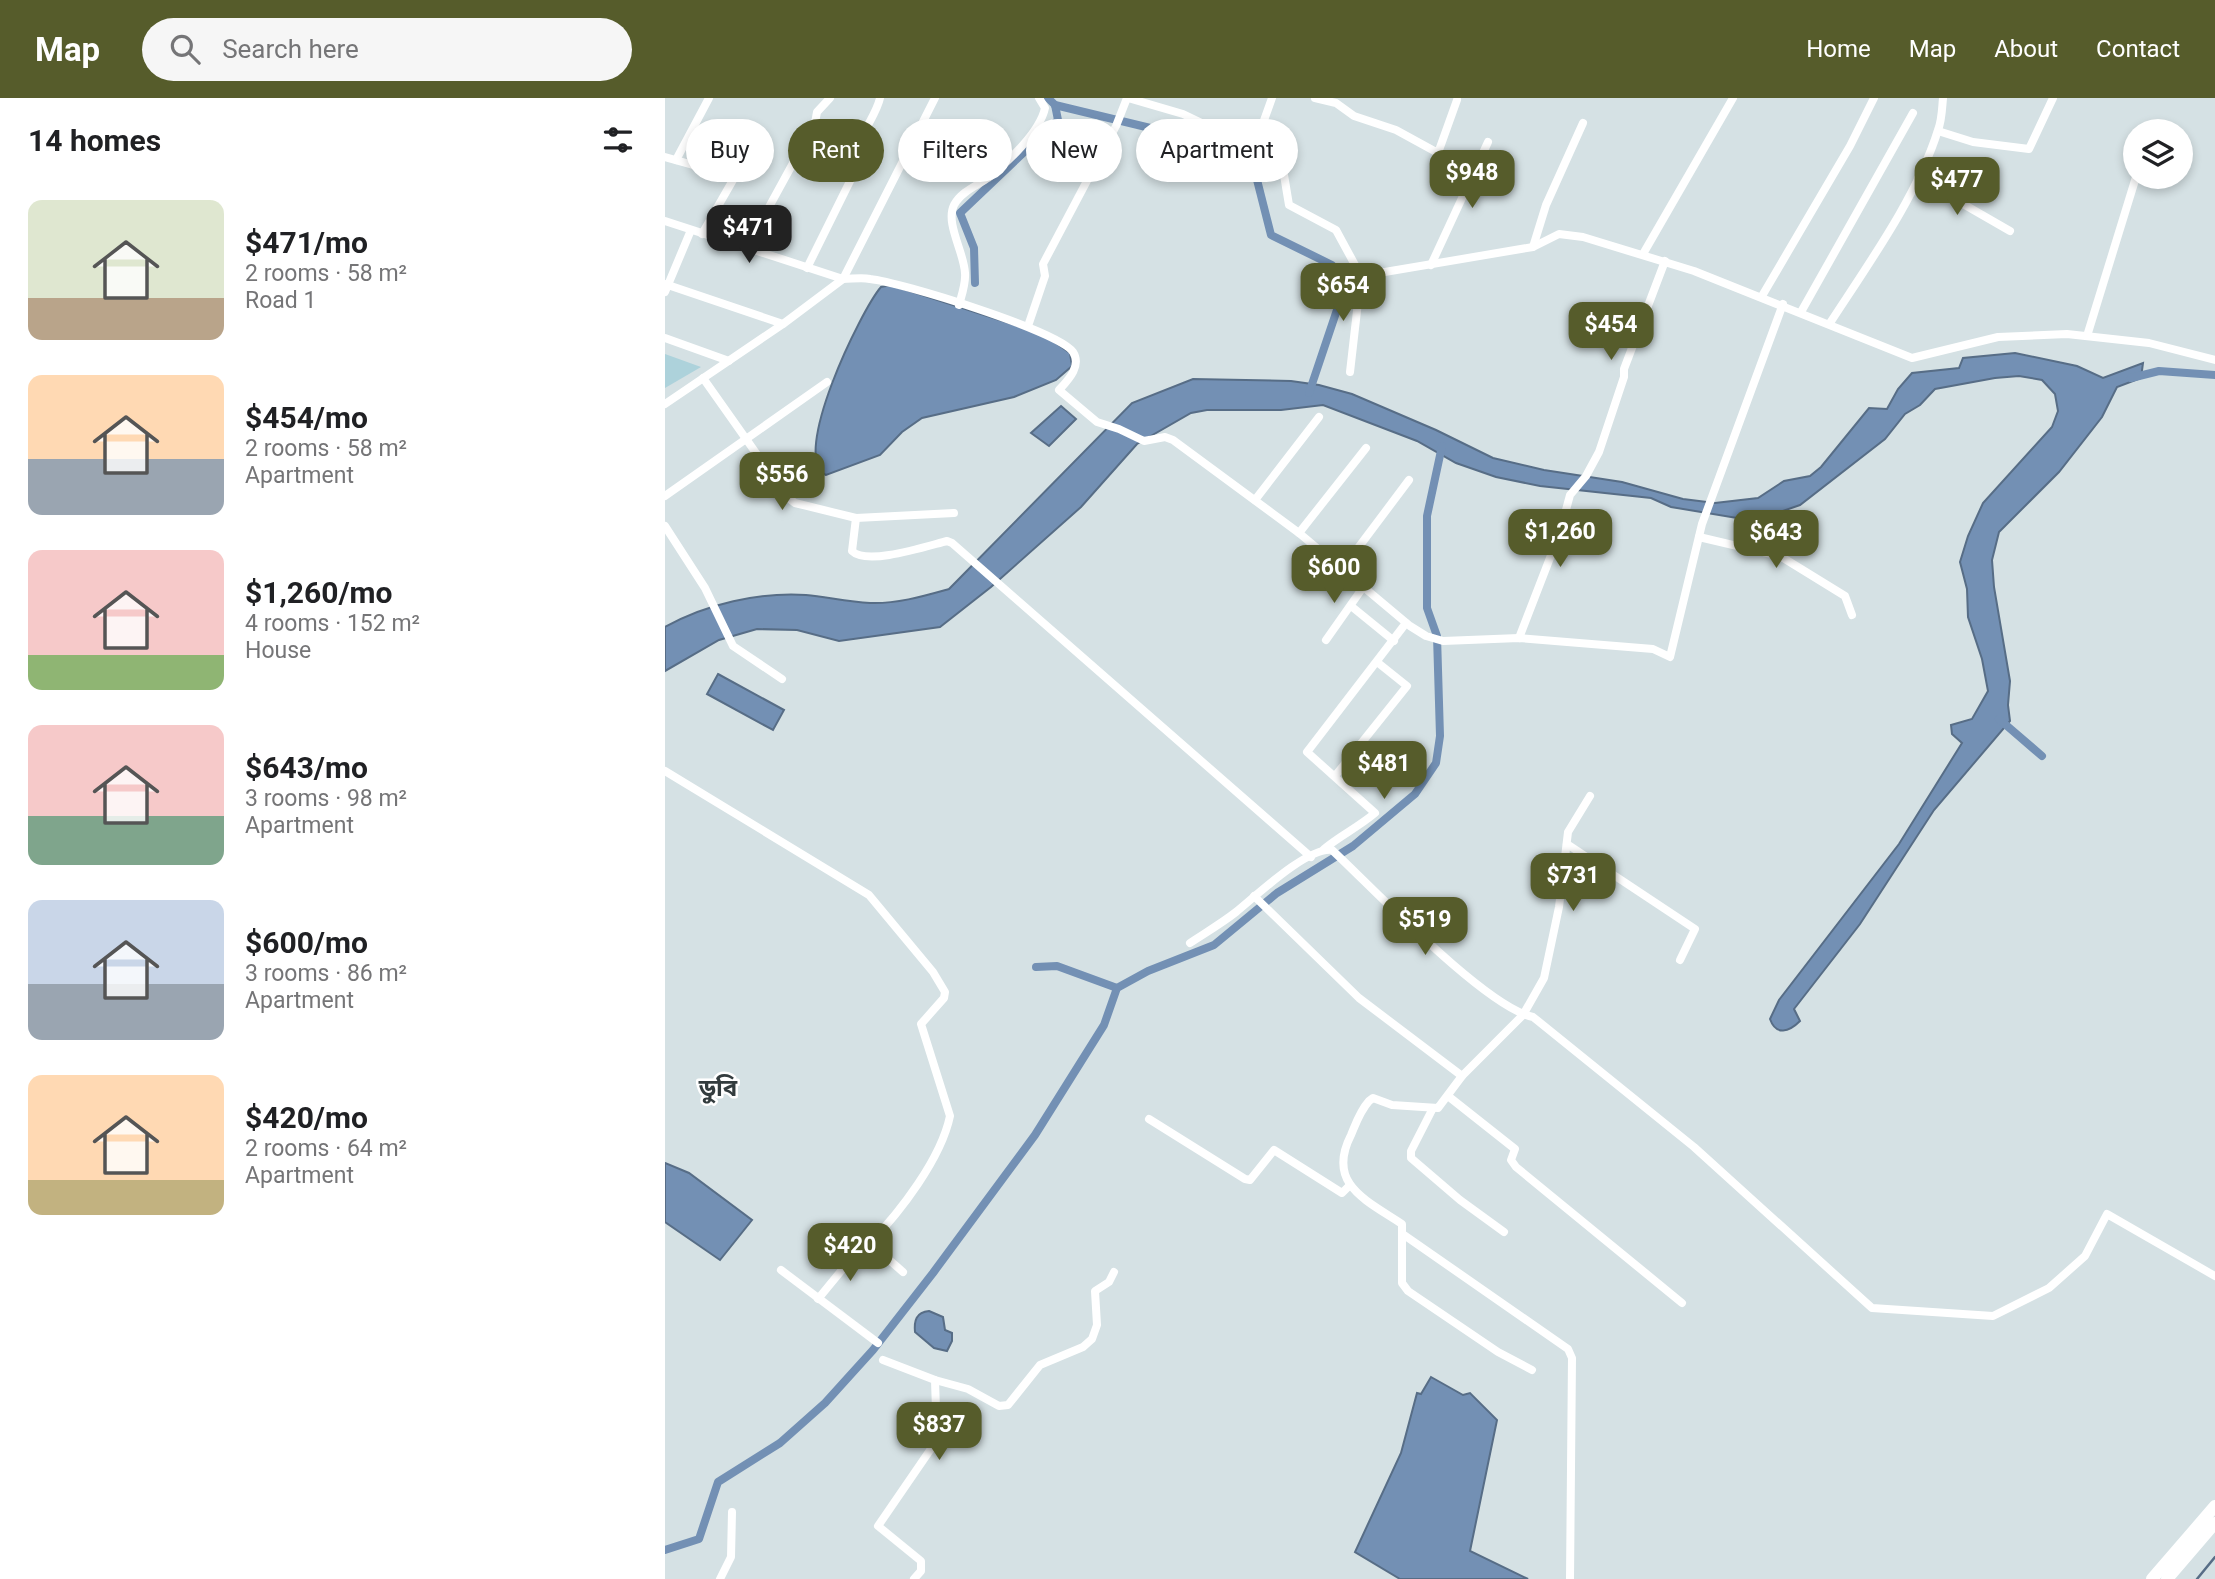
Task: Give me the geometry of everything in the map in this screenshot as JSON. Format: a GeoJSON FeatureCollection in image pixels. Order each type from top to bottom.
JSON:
{"type":"FeatureCollection","features":[{"type":"Feature","properties":{"kind":"highway"},"geometry":{"type":"LineString","coordinates":[[2152,1579],[2215,1506]]}},
{"type":"Feature","properties":{"kind":"highway"},"geometry":{"type":"LineString","coordinates":[[2167,1579],[2215,1523]]}},
{"type":"Feature","properties":{"kind":"street"},"geometry":{"type":"LineString","coordinates":[[676,160],[709,98]]}},
{"type":"Feature","properties":{"kind":"street"},"geometry":{"type":"LineString","coordinates":[[746,248],[815,123],[817,112],[830,98]]}},
{"type":"Feature","properties":{"kind":"street"},"geometry":{"type":"LineString","coordinates":[[807,268],[860,161],[857,153],[859,144],[873,120],[880,98]]}},
{"type":"Feature","properties":{"kind":"street"},"geometry":{"type":"LineString","coordinates":[[665,404],[783,324],[843,279],[935,98]]}},
{"type":"Feature","properties":{"kind":"street"},"geometry":{"type":"LineString","coordinates":[[960,305],[966,275],[960,245],[953,230],[951,217],[954,206],[961,196],[989,177],[1034,133],[1043,119],[1045,108],[1039,98]]}},
{"type":"Feature","properties":{"kind":"street"},"geometry":{"type":"LineString","coordinates":[[1027,326],[1045,276],[1043,264],[1128,98],[1155,102],[1194,119]]}},
{"type":"Feature","properties":{"kind":"street"},"geometry":{"type":"LineString","coordinates":[[1264,119],[1272,98]]}},
{"type":"Feature","properties":{"kind":"street"},"geometry":{"type":"LineString","coordinates":[[1315,98],[1336,103],[1354,116],[1396,130],[1438,153],[1457,100]]}},
{"type":"Feature","properties":{"kind":"street"},"geometry":{"type":"LineString","coordinates":[[1643,254],[1733,98]]}},
{"type":"Feature","properties":{"kind":"street"},"geometry":{"type":"LineString","coordinates":[[1762,296],[1850,146],[1874,98]]}},
{"type":"Feature","properties":{"kind":"street"},"geometry":{"type":"LineString","coordinates":[[1830,323],[1877,250],[1917,178],[1938,131],[1943,98]]}},
{"type":"Feature","properties":{"kind":"street"},"geometry":{"type":"LineString","coordinates":[[1938,131],[1973,142],[2029,149],[2053,98]]}},
{"type":"Feature","properties":{"kind":"street"},"geometry":{"type":"LineString","coordinates":[[1801,312],[1913,113]]}},
{"type":"Feature","properties":{"kind":"street"},"geometry":{"type":"LineString","coordinates":[[1533,247],[1546,205],[1583,123]]}},
{"type":"Feature","properties":{"kind":"street"},"geometry":{"type":"LineString","coordinates":[[1431,265],[1488,142]]}},
{"type":"Feature","properties":{"kind":"street"},"geometry":{"type":"LineString","coordinates":[[665,157],[718,172],[733,180],[702,234]]}},
{"type":"Feature","properties":{"kind":"street"},"geometry":{"type":"LineString","coordinates":[[1917,178],[2010,231]]}},
{"type":"Feature","properties":{"kind":"street"},"geometry":{"type":"LineString","coordinates":[[1285,182],[1289,205],[1336,230],[1361,276],[1350,372]]}},
{"type":"Feature","properties":{"kind":"street"},"geometry":{"type":"LineString","coordinates":[[2087,336],[2132,189]]}},
{"type":"Feature","properties":{"kind":"street"},"geometry":{"type":"LineString","coordinates":[[665,221],[843,279],[870,278],[960,305],[1027,326],[1059,340],[1073,352],[1075,369],[1059,390],[1103,424],[1144,441],[1165,437],[1173,440],[1299,533],[1406,623],[1426,636],[1443,641],[1519,638],[1653,649],[1670,657],[1702,524],[1783,304]]}},
{"type":"Feature","properties":{"kind":"street"},"geometry":{"type":"LineString","coordinates":[[691,230],[666,287],[783,324]]}},
{"type":"Feature","properties":{"kind":"street"},"geometry":{"type":"LineString","coordinates":[[1361,276],[1533,247],[1559,234],[1583,237],[1665,261],[1783,304],[1912,358],[1999,337],[2067,334],[2149,343],[2215,360]]}},
{"type":"Feature","properties":{"kind":"street"},"geometry":{"type":"LineString","coordinates":[[1519,638],[1563,522],[1570,495],[1586,476],[1599,452],[1606,423],[1624,377],[1624,369],[1665,261]]}},
{"type":"Feature","properties":{"kind":"street"},"geometry":{"type":"LineString","coordinates":[[665,338],[729,361]]}},
{"type":"Feature","properties":{"kind":"street"},"geometry":{"type":"LineString","coordinates":[[703,378],[790,500],[856,518],[954,513]]}},
{"type":"Feature","properties":{"kind":"street"},"geometry":{"type":"LineString","coordinates":[[665,496],[827,382]]}},
{"type":"Feature","properties":{"kind":"street"},"geometry":{"type":"LineString","coordinates":[[1255,500],[1319,416]]}},
{"type":"Feature","properties":{"kind":"street"},"geometry":{"type":"LineString","coordinates":[[1299,533],[1366,448]]}},
{"type":"Feature","properties":{"kind":"street"},"geometry":{"type":"LineString","coordinates":[[1343,568],[1409,480]]}},
{"type":"Feature","properties":{"kind":"street"},"geometry":{"type":"LineString","coordinates":[[856,518],[852,551],[854,555],[905,552],[947,541],[1311,857]]}},
{"type":"Feature","properties":{"kind":"street"},"geometry":{"type":"LineString","coordinates":[[665,526],[713,604],[729,641],[745,656],[782,680]]}},
{"type":"Feature","properties":{"kind":"street"},"geometry":{"type":"LineString","coordinates":[[1699,537],[1780,556],[1845,596],[1852,615]]}},
{"type":"Feature","properties":{"kind":"street"},"geometry":{"type":"LineString","coordinates":[[1326,640],[1364,586]]}},
{"type":"Feature","properties":{"kind":"street"},"geometry":{"type":"LineString","coordinates":[[1351,606],[1394,641]]}},
{"type":"Feature","properties":{"kind":"street"},"geometry":{"type":"LineString","coordinates":[[1190,943],[1236,912],[1293,866],[1328,850],[1340,836],[1350,834],[1375,813],[1307,752],[1406,623]]}},
{"type":"Feature","properties":{"kind":"street"},"geometry":{"type":"LineString","coordinates":[[1335,776],[1408,686],[1377,662]]}},
{"type":"Feature","properties":{"kind":"street"},"geometry":{"type":"LineString","coordinates":[[665,771],[869,895],[933,972],[945,992],[944,998],[921,1024],[950,1116],[948,1127],[918,1183],[870,1244]]}},
{"type":"Feature","properties":{"kind":"street"},"geometry":{"type":"LineString","coordinates":[[1532,1370],[1498,1352],[1409,1291],[1402,1283],[1402,1224],[1349,1186],[1343,1169],[1343,1151],[1369,1101],[1378,1099],[1392,1105],[1431,1110],[1438,1108],[1462,1076],[1523,1015],[1544,978],[1559,907],[1568,832],[1590,796]]}},
{"type":"Feature","properties":{"kind":"street"},"geometry":{"type":"LineString","coordinates":[[1567,844],[1695,929],[1680,960]]}},
{"type":"Feature","properties":{"kind":"street"},"geometry":{"type":"LineString","coordinates":[[1328,850],[1346,863],[1462,972],[1523,1015],[1533,1017],[1695,1147],[1872,1308],[1993,1316],[2049,1288],[2085,1256],[2107,1213],[2215,1276]]}},
{"type":"Feature","properties":{"kind":"street"},"geometry":{"type":"LineString","coordinates":[[1254,896],[1359,998],[1462,1076]]}},
{"type":"Feature","properties":{"kind":"street"},"geometry":{"type":"LineString","coordinates":[[1448,1096],[1515,1149],[1511,1160],[1517,1167],[1682,1303]]}},
{"type":"Feature","properties":{"kind":"street"},"geometry":{"type":"LineString","coordinates":[[1431,1110],[1411,1152],[1411,1158],[1503,1232]]}},
{"type":"Feature","properties":{"kind":"street"},"geometry":{"type":"LineString","coordinates":[[1149,1119],[1245,1179],[1250,1180],[1274,1150],[1342,1193],[1349,1186]]}},
{"type":"Feature","properties":{"kind":"street"},"geometry":{"type":"LineString","coordinates":[[1404,1236],[1568,1349],[1572,1357],[1570,1579]]}},
{"type":"Feature","properties":{"kind":"street"},"geometry":{"type":"LineString","coordinates":[[818,1299],[864,1243],[870,1244],[903,1272]]}},
{"type":"Feature","properties":{"kind":"street"},"geometry":{"type":"LineString","coordinates":[[781,1270],[878,1343]]}},
{"type":"Feature","properties":{"kind":"street"},"geometry":{"type":"LineString","coordinates":[[883,1360],[968,1390],[999,1406],[1008,1405],[1040,1366],[1083,1347],[1092,1339],[1097,1325],[1095,1291],[1109,1282],[1114,1272]]}},
{"type":"Feature","properties":{"kind":"street"},"geometry":{"type":"LineString","coordinates":[[914,1579],[921,1571],[921,1561],[879,1526],[937,1440],[935,1380]]}},
{"type":"Feature","properties":{"kind":"street"},"geometry":{"type":"LineString","coordinates":[[720,1579],[731,1557],[732,1513]]}},
{"type":"Feature","properties":{"kind":"shaded area"},"geometry":{"type":"Polygon","coordinates":[[[891,285],[1043,334],[1070,353],[1072,366],[1056,380],[1014,397],[922,418],[902,432],[880,455],[826,475],[817,463],[816,442],[832,383],[871,301],[881,287],[891,285]]]}},
{"type":"Feature","properties":{"kind":"shaded area"},"geometry":{"type":"Polygon","coordinates":[[[2015,353],[2077,366],[2103,378],[2143,363],[2141,378],[2117,387],[2102,417],[2059,472],[1999,532],[1992,560],[2010,681],[2010,721],[1934,810],[1860,924],[1794,1009],[1800,1021],[1787,1030],[1779,1030],[1770,1019],[1779,1000],[1899,844],[1962,743],[1952,734],[1951,725],[1972,719],[1988,691],[1982,659],[1968,617],[1967,589],[1960,562],[1983,503],[2052,427],[2058,411],[2055,394],[2042,380],[2019,376],[1995,378],[1935,389],[1920,405],[1905,414],[1885,439],[1800,505],[1780,512],[1737,518],[1671,507],[1651,498],[1540,486],[1496,477],[1456,463],[1417,441],[1323,405],[1281,410],[1207,410],[1191,413],[1137,444],[1081,507],[991,587],[940,627],[839,641],[797,630],[757,629],[719,640],[665,671],[665,627],[715,606],[752,598],[788,595],[880,603],[949,589],[1132,403],[1193,379],[1291,381],[1319,385],[1352,394],[1493,458],[1544,470],[1622,482],[1683,499],[1715,503],[1758,498],[1784,481],[1810,476],[1821,467],[1869,408],[1887,409],[1898,389],[1912,373],[1959,368],[1963,358],[2015,353]]]}},
{"type":"Feature","properties":{"kind":"shaded area"},"geometry":{"type":"Polygon","coordinates":[[[665,354],[701,367],[665,388],[665,354]]]}},
{"type":"Feature","properties":{"kind":"shaded area"},"geometry":{"type":"Polygon","coordinates":[[[1061,406],[1076,419],[1049,446],[1031,433],[1061,406]]]}},
{"type":"Feature","properties":{"kind":"shaded area"},"geometry":{"type":"Polygon","coordinates":[[[718,674],[784,710],[773,730],[707,694],[718,674]]]}},
{"type":"Feature","properties":{"kind":"shaded area"},"geometry":{"type":"Polygon","coordinates":[[[665,1163],[689,1173],[752,1220],[720,1260],[665,1222],[665,1163]]]}},
{"type":"Feature","properties":{"kind":"shaded area"},"geometry":{"type":"Polygon","coordinates":[[[929,1311],[943,1317],[945,1330],[952,1333],[952,1341],[947,1351],[934,1348],[915,1332],[917,1318],[921,1313],[929,1311]]]}},
{"type":"Feature","properties":{"kind":"shaded area"},"geometry":{"type":"Polygon","coordinates":[[[1431,1377],[1463,1395],[1470,1393],[1497,1420],[1470,1551],[1528,1579],[1400,1579],[1355,1552],[1401,1453],[1417,1393],[1421,1394],[1431,1377]]]}},
{"type":"Feature","properties":{"kind":"waterway"},"geometry":{"type":"LineString","coordinates":[[975,283],[974,248],[960,213],[1058,120],[1055,105],[1048,98]]}},
{"type":"Feature","properties":{"kind":"waterway"},"geometry":{"type":"LineString","coordinates":[[1055,105],[1171,133],[1254,168],[1271,235],[1332,265],[1344,289],[1309,393]]}},
{"type":"Feature","properties":{"kind":"waterway"},"geometry":{"type":"LineString","coordinates":[[2131,378],[2159,371],[2215,375]]}},
{"type":"Feature","properties":{"kind":"waterway"},"geometry":{"type":"LineString","coordinates":[[665,1550],[699,1539],[718,1482],[780,1443],[825,1403],[873,1350],[1035,1135],[1104,1025],[1117,988],[1148,971],[1214,945],[1277,893],[1353,846],[1415,794],[1436,763],[1440,736],[1437,636],[1427,608],[1427,516],[1442,446]]}},
{"type":"Feature","properties":{"kind":"waterway"},"geometry":{"type":"LineString","coordinates":[[1999,719],[2042,756]]}},
{"type":"Feature","properties":{"kind":"waterway"},"geometry":{"type":"LineString","coordinates":[[1036,967],[1057,966],[1117,988]]}},
{"type":"Feature","properties":{"kind":"waterway"},"geometry":{"type":"LineString","coordinates":[[2197,1579],[2215,1557]]}},
{"type":"Feature","properties":{"kind":"district","name":"ডুবি"},"geometry":{"type":"Point","coordinates":[718,1088]}}]}
